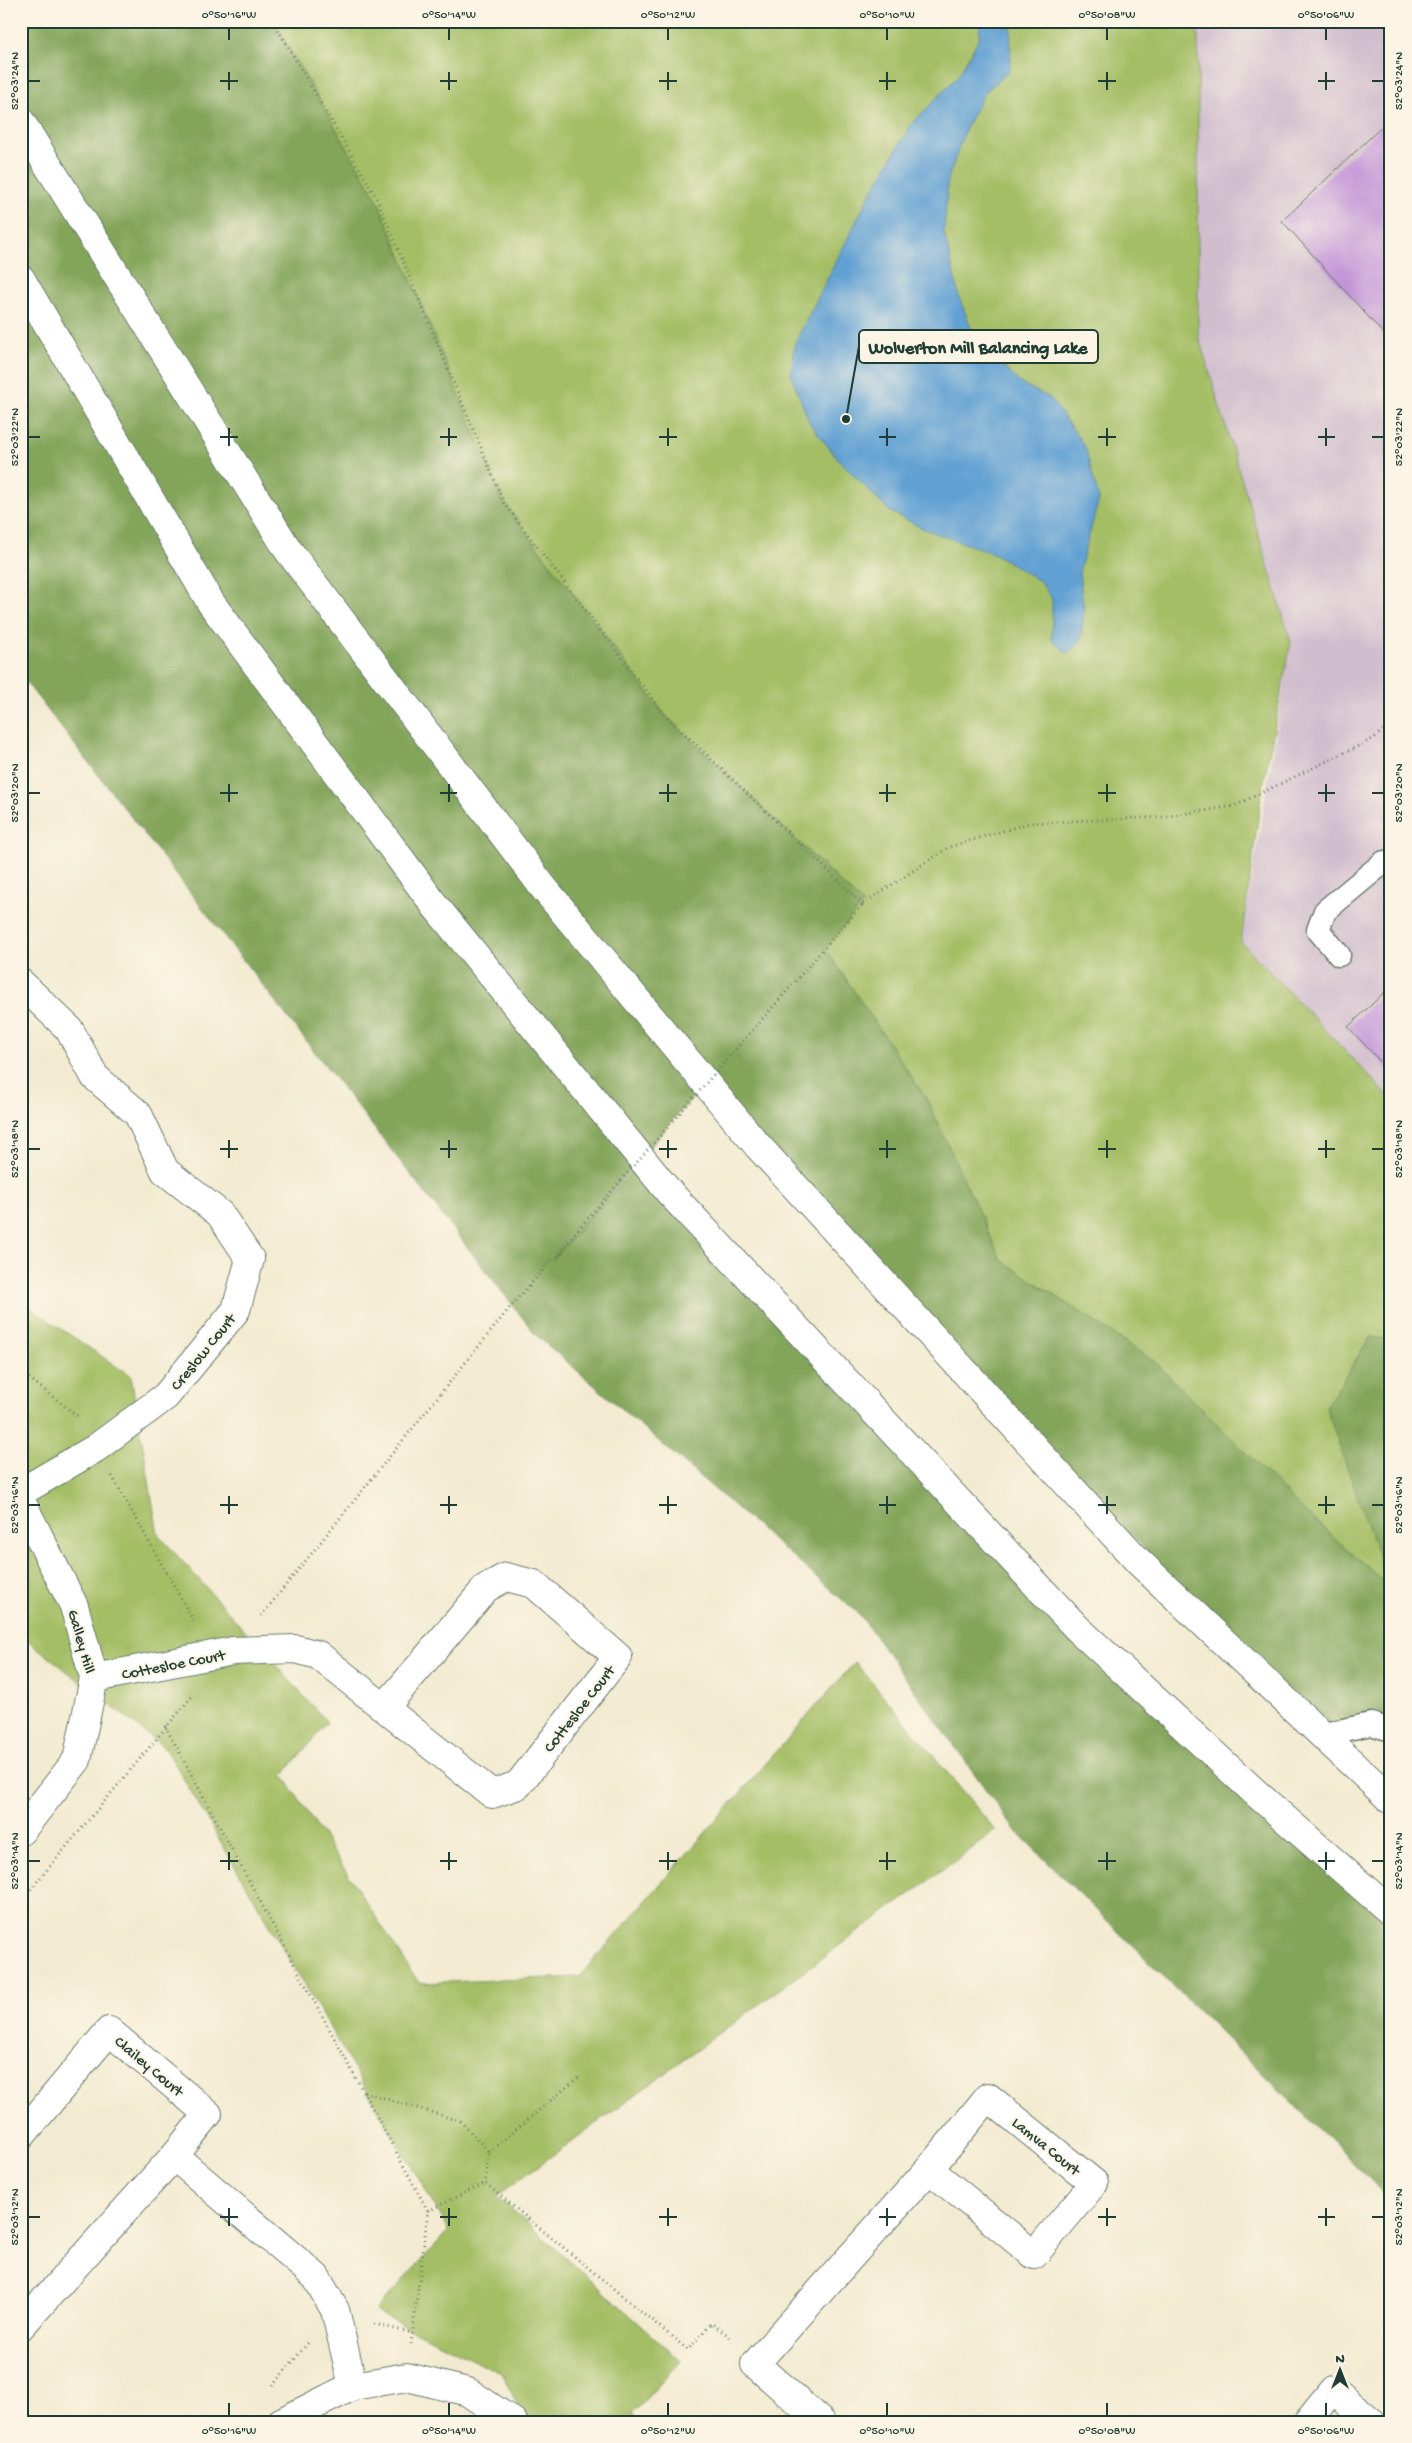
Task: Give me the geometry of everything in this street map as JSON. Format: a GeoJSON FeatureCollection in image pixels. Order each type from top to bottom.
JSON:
{"type":"FeatureCollection","features":[{"type":"Feature","properties":{"kind":"main road"},"geometry":{"type":"LineString","coordinates":[[21,122],[288,550],[543,887],[758,1146],[1132,1555],[1320,1735],[1391,1800]]}},
{"type":"Feature","properties":{"kind":"main road"},"geometry":{"type":"LineString","coordinates":[[21,279],[211,603],[436,907],[669,1192],[1077,1628],[1258,1795],[1391,1912]]}},
{"type":"Feature","properties":{"kind":"main road","name":"Creslow Court"},"geometry":{"type":"LineString","coordinates":[[21,983],[69,1029],[95,1077],[138,1114],[165,1171],[220,1214],[250,1259],[236,1310],[166,1396],[96,1448],[21,1492]]}},
{"type":"Feature","properties":{"kind":"main road","name":"Galley Hill"},"geometry":{"type":"LineString","coordinates":[[21,1501],[74,1606],[94,1678],[76,1760],[21,1831]]}},
{"type":"Feature","properties":{"kind":"main road","name":"Cottesloe Court"},"geometry":{"type":"LineString","coordinates":[[94,1678],[222,1653],[296,1649],[318,1655],[492,1794],[518,1785],[618,1657],[534,1584],[506,1577],[486,1588],[385,1707]]}},
{"type":"Feature","properties":{"kind":"main road","name":"Clailey Court"},"geometry":{"type":"LineString","coordinates":[[21,2136],[109,2031],[208,2114],[174,2156],[21,2326]]}},
{"type":"Feature","properties":{"kind":"main road","name":"Lamva Court"},"geometry":{"type":"LineString","coordinates":[[760,2358],[929,2169],[988,2097],[1094,2182],[1034,2255],[929,2169]]}},
{"type":"Feature","properties":{"kind":"main road"},"geometry":{"type":"LineString","coordinates":[[174,2156],[316,2277],[335,2310],[353,2386]]}},
{"type":"Feature","properties":{"kind":"main road"},"geometry":{"type":"LineString","coordinates":[[760,2358],[755,2364],[821,2422]]}},
{"type":"Feature","properties":{"kind":"main road"},"geometry":{"type":"LineString","coordinates":[[281,2422],[353,2386],[407,2377],[468,2392],[513,2422]]}},
{"type":"Feature","properties":{"kind":"main road"},"geometry":{"type":"LineString","coordinates":[[1308,2422],[1334,2390],[1372,2422]]}},
{"type":"Feature","properties":{"kind":"lane"},"geometry":{"type":"LineString","coordinates":[[1339,955],[1318,930],[1325,911],[1384,862],[1391,862]]}},
{"type":"Feature","properties":{"kind":"lane"},"geometry":{"type":"LineString","coordinates":[[1320,1735],[1371,1724],[1391,1730]]}},
{"type":"Feature","properties":{"kind":"path"},"geometry":{"type":"LineString","coordinates":[[273,21],[377,199],[504,503],[665,714],[863,904]]}},
{"type":"Feature","properties":{"kind":"path"},"geometry":{"type":"LineString","coordinates":[[21,1372],[80,1419],[222,1653],[512,1305],[863,904],[950,846],[1029,824],[1162,817],[1234,806],[1372,739],[1391,724]]}},
{"type":"Feature","properties":{"kind":"path"},"geometry":{"type":"LineString","coordinates":[[21,1901],[165,1726],[196,1692]]}},
{"type":"Feature","properties":{"kind":"path"},"geometry":{"type":"LineString","coordinates":[[165,1726],[428,2211],[407,2377]]}},
{"type":"Feature","properties":{"kind":"path"},"geometry":{"type":"LineString","coordinates":[[485,2183],[489,2152],[579,2077]]}},
{"type":"Feature","properties":{"kind":"path"},"geometry":{"type":"LineString","coordinates":[[364,2092],[460,2121],[489,2152]]}},
{"type":"Feature","properties":{"kind":"path"},"geometry":{"type":"LineString","coordinates":[[428,2211],[485,2183]]}},
{"type":"Feature","properties":{"kind":"path"},"geometry":{"type":"LineString","coordinates":[[485,2183],[688,2350],[711,2323],[760,2358]]}},
{"type":"Feature","properties":{"kind":"shaded area"},"geometry":{"type":"Polygon","coordinates":[[[1198,21],[1391,21],[1391,1099],[1241,942],[1291,642],[1198,335],[1198,21]]]}},
{"type":"Feature","properties":{"kind":"green space"},"geometry":{"type":"Polygon","coordinates":[[[21,21],[273,21],[377,199],[504,503],[665,715],[863,904],[825,948],[927,1100],[1001,1260],[1155,1362],[1306,1513],[1389,1586],[1326,1407],[1371,1337],[1391,1340],[1391,1730],[1320,1735],[705,1083],[552,1260],[642,1159],[1077,1628],[1391,1912],[1391,2200],[1015,1830],[860,1615],[536,1335],[21,676],[21,21]]]}},
{"type":"Feature","properties":{"kind":"green space"},"geometry":{"type":"Polygon","coordinates":[[[273,21],[1198,21],[1198,335],[1291,642],[1262,792],[1241,942],[1391,1099],[1391,1340],[1370,1337],[1326,1407],[1390,1587],[1306,1513],[1155,1362],[1001,1260],[927,1100],[825,948],[863,904],[665,715],[504,503],[377,199],[273,21]]]}},
{"type":"Feature","properties":{"kind":"green space"},"geometry":{"type":"Polygon","coordinates":[[[21,1302],[131,1376],[158,1534],[327,1722],[283,1775],[419,1983],[579,1977],[855,1662],[996,1831],[497,2196],[681,2361],[632,2414],[637,2422],[529,2422],[501,2373],[375,2311],[449,2230],[166,1749],[21,1635],[21,1302]]]}},
{"type":"Feature","properties":{"kind":"water"},"geometry":{"type":"Polygon","coordinates":[[[980,21],[1011,21],[1010,70],[985,92],[966,127],[948,179],[944,232],[959,297],[976,341],[1020,383],[1050,398],[1085,447],[1099,499],[1079,572],[1084,611],[1080,643],[1067,653],[1052,640],[1052,599],[1040,581],[995,554],[924,529],[889,511],[839,460],[810,424],[791,375],[795,343],[869,196],[911,125],[958,76],[979,38],[980,21]]]}},
{"type":"Feature","properties":{"kind":"building"},"geometry":{"type":"Polygon","coordinates":[[[1391,118],[1391,342],[1282,221],[1391,118]]]}},
{"type":"Feature","properties":{"kind":"building"},"geometry":{"type":"Polygon","coordinates":[[[1391,809],[1391,826],[1382,817],[1391,809]]]}},
{"type":"Feature","properties":{"kind":"building"},"geometry":{"type":"Polygon","coordinates":[[[1391,986],[1391,1073],[1348,1027],[1391,986]]]}},
{"type":"Feature","properties":{"kind":"place","name":"Wolverton Mill Balancing Lake"},"geometry":{"type":"Point","coordinates":[846,419]}}]}
